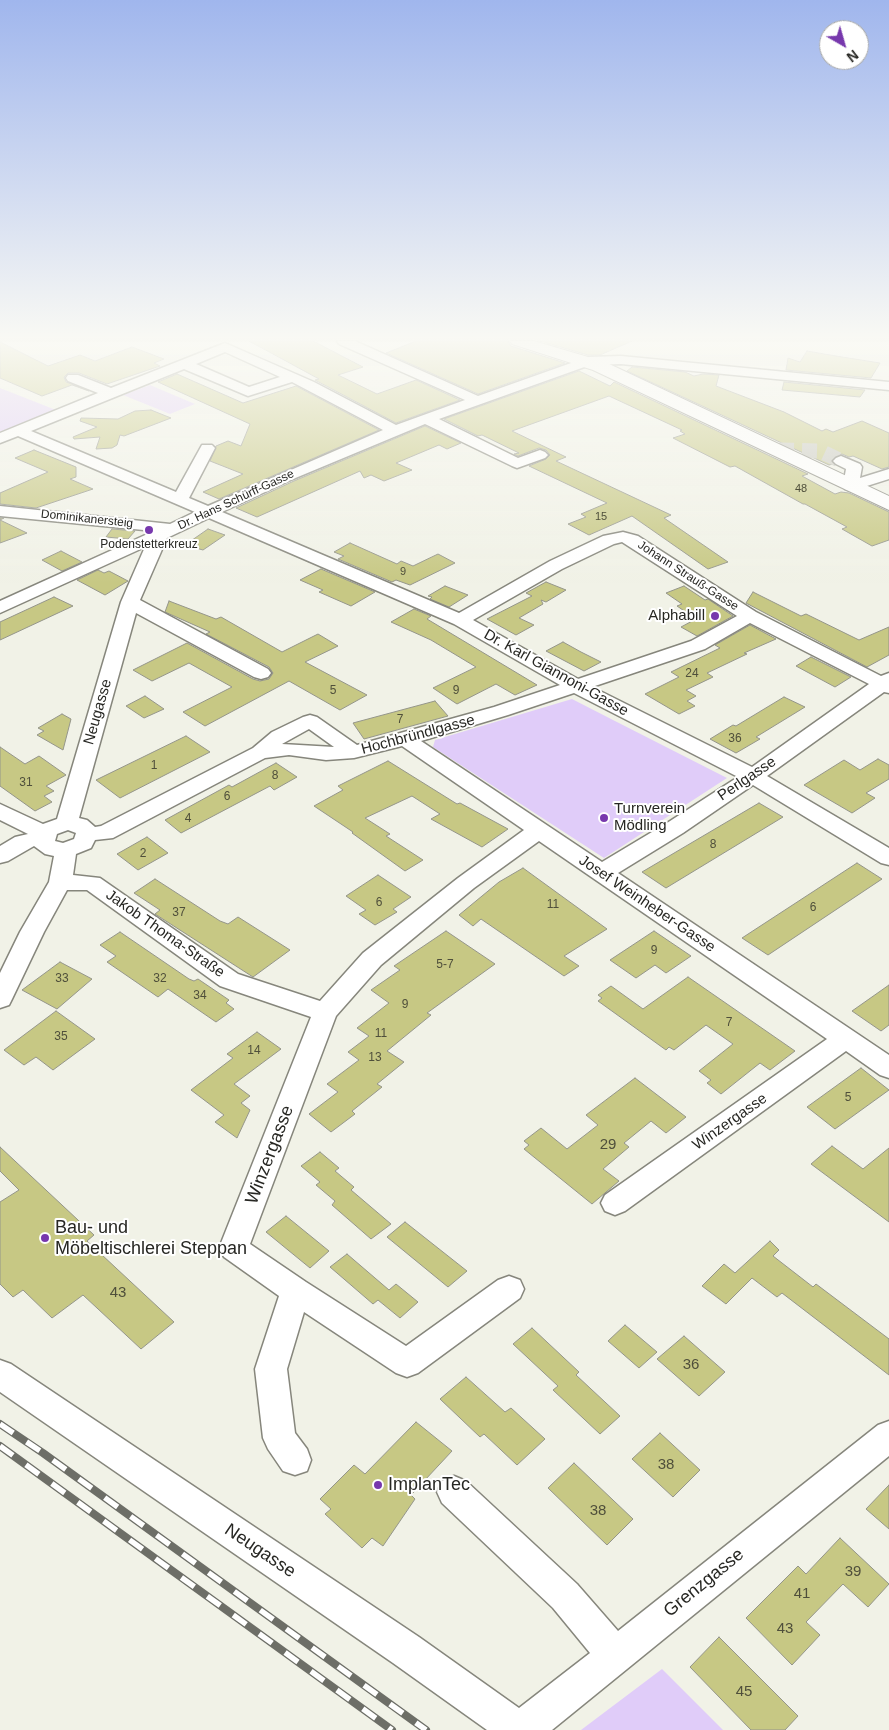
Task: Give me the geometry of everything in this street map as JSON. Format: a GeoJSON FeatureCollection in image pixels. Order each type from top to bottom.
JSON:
{"type":"FeatureCollection","features":[{"type":"Feature","properties":{"kind":"main road"},"geometry":{"type":"LineString","coordinates":[[716,422],[889,504]]}},
{"type":"Feature","properties":{"kind":"street"},"geometry":{"type":"LineString","coordinates":[[0,438],[41,422]]}},
{"type":"Feature","properties":{"kind":"street"},"geometry":{"type":"LineString","coordinates":[[379,422],[395,430]]}},
{"type":"Feature","properties":{"kind":"street","name":"Dr. Hans Schürff-Gasse"},"geometry":{"type":"LineString","coordinates":[[0,608],[210,512],[395,430],[418,422]]}},
{"type":"Feature","properties":{"kind":"street"},"geometry":{"type":"LineString","coordinates":[[432,422],[517,463],[540,455]]}},
{"type":"Feature","properties":{"kind":"street","name":"Dr. Karl Giannoni-Gasse"},"geometry":{"type":"LineString","coordinates":[[19,431],[113,472],[100,478],[98,481],[127,493],[148,486],[460,620],[578,686],[753,776],[889,858]]}},
{"type":"Feature","properties":{"kind":"street"},"geometry":{"type":"LineString","coordinates":[[180,500],[208,448]]}},
{"type":"Feature","properties":{"kind":"street"},"geometry":{"type":"LineString","coordinates":[[841,461],[854,467],[851,486],[889,474]]}},
{"type":"Feature","properties":{"kind":"street","name":"Dominikanersteig"},"geometry":{"type":"LineString","coordinates":[[0,511],[139,524],[166,533]]}},
{"type":"Feature","properties":{"kind":"street","name":"Neugasse"},"geometry":{"type":"LineString","coordinates":[[67,823],[130,602],[166,533]]}},
{"type":"Feature","properties":{"kind":"street","name":"Johann Strauß-Gasse"},"geometry":{"type":"LineString","coordinates":[[460,620],[556,565],[618,536],[632,540],[750,616],[887,683]]}},
{"type":"Feature","properties":{"kind":"street"},"geometry":{"type":"LineString","coordinates":[[130,602],[261,673]]}},
{"type":"Feature","properties":{"kind":"street","name":"Hochbründlgasse"},"geometry":{"type":"LineString","coordinates":[[87,834],[105,833],[260,752],[289,749],[326,754],[354,752],[405,739],[578,686],[698,645],[750,616]]}},
{"type":"Feature","properties":{"kind":"street","name":"Perlgasse"},"geometry":{"type":"LineString","coordinates":[[601,873],[675,828],[887,683]]}},
{"type":"Feature","properties":{"kind":"street"},"geometry":{"type":"LineString","coordinates":[[260,752],[279,736],[310,721],[354,752]]}},
{"type":"Feature","properties":{"kind":"street","name":"Josef Weinheber-Gasse"},"geometry":{"type":"LineString","coordinates":[[405,739],[889,1068]]}},
{"type":"Feature","properties":{"kind":"street"},"geometry":{"type":"LineString","coordinates":[[0,811],[44,835]]}},
{"type":"Feature","properties":{"kind":"street"},"geometry":{"type":"LineString","coordinates":[[0,856],[24,842],[44,835],[54,826],[67,823],[84,827],[87,834],[83,843],[65,850],[48,848],[42,841],[44,835]]}},
{"type":"Feature","properties":{"kind":"street","name":"Winzergasse"},"geometry":{"type":"LineString","coordinates":[[509,1289],[407,1363],[295,1291],[234,1248],[325,1012],[372,959],[466,883],[538,831]]}},
{"type":"Feature","properties":{"kind":"street"},"geometry":{"type":"LineString","coordinates":[[0,999],[32,932],[60,882],[65,864],[65,850]]}},
{"type":"Feature","properties":{"kind":"street","name":"Jakob Thoma-Straße"},"geometry":{"type":"LineString","coordinates":[[60,882],[92,883],[230,980],[325,1012]]}},
{"type":"Feature","properties":{"kind":"street","name":"Winzergasse"},"geometry":{"type":"LineString","coordinates":[[615,1203],[845,1039]]}},
{"type":"Feature","properties":{"kind":"street"},"geometry":{"type":"LineString","coordinates":[[294,1460],[279,1438],[271,1369],[295,1291]]}},
{"type":"Feature","properties":{"kind":"street","name":"Neugasse"},"geometry":{"type":"LineString","coordinates":[[0,1374],[406,1650],[519,1730]]}},
{"type":"Feature","properties":{"kind":"street","name":"Grenzgasse"},"geometry":{"type":"LineString","coordinates":[[519,1730],[541,1715],[889,1436]]}},
{"type":"Feature","properties":{"kind":"street"},"geometry":{"type":"LineString","coordinates":[[454,1492],[565,1596],[615,1655]]}},
{"type":"Feature","properties":{"kind":"shaded area"},"geometry":{"type":"Polygon","coordinates":[[[0,422],[26,422],[0,432],[0,422]]]}},
{"type":"Feature","properties":{"kind":"shaded area","name":"Turnverein Mödling"},"geometry":{"type":"Polygon","coordinates":[[[572,699],[727,778],[604,858],[433,747],[435,740],[572,699]]]}},
{"type":"Feature","properties":{"kind":"shaded area"},"geometry":{"type":"Polygon","coordinates":[[[662,1669],[723,1730],[581,1730],[662,1669]]]}},
{"type":"Feature","properties":{"kind":"building"},"geometry":{"type":"Polygon","coordinates":[[[82,422],[161,422],[124,436],[120,435],[117,445],[112,448],[96,449],[100,437],[74,439],[73,437],[97,427],[82,422]]]}},
{"type":"Feature","properties":{"kind":"building"},"geometry":{"type":"Polygon","coordinates":[[[245,422],[363,422],[379,430],[219,499],[203,492],[243,474],[210,461],[216,446],[228,441],[241,446],[250,424],[245,422]]]}},
{"type":"Feature","properties":{"kind":"building"},"geometry":{"type":"Polygon","coordinates":[[[449,422],[538,422],[512,431],[566,457],[556,461],[671,515],[664,518],[728,562],[708,569],[632,516],[589,535],[568,524],[586,517],[581,514],[607,503],[529,466],[546,459],[550,455],[546,450],[539,448],[518,456],[514,454],[519,453],[482,435],[478,436],[449,422]]]}},
{"type":"Feature","properties":{"kind":"building"},"geometry":{"type":"Polygon","coordinates":[[[664,422],[698,422],[808,474],[802,476],[835,494],[841,492],[849,493],[889,512],[889,540],[872,546],[842,529],[847,527],[735,466],[730,467],[673,438],[685,434],[680,431],[682,430],[664,422]]]}},
{"type":"Feature","properties":{"kind":"building"},"geometry":{"type":"Polygon","coordinates":[[[736,422],[803,422],[822,431],[826,429],[833,432],[864,422],[889,433],[889,467],[882,469],[853,456],[849,457],[842,454],[835,457],[831,461],[833,464],[829,465],[736,422]]]}},
{"type":"Feature","properties":{"kind":"building"},"geometry":{"type":"Polygon","coordinates":[[[425,426],[461,443],[447,449],[439,445],[396,463],[412,470],[384,481],[371,475],[364,478],[360,471],[257,517],[236,508],[294,481],[425,426]]]}},
{"type":"Feature","properties":{"kind":"building"},"geometry":{"type":"Polygon","coordinates":[[[34,450],[76,467],[76,477],[70,479],[93,489],[36,508],[0,504],[0,493],[48,472],[15,458],[34,450]]]}},
{"type":"Feature","properties":{"kind":"building"},"geometry":{"type":"Polygon","coordinates":[[[0,520],[27,533],[0,543],[0,520]]]}},
{"type":"Feature","properties":{"kind":"building"},"geometry":{"type":"Polygon","coordinates":[[[112,529],[135,531],[128,539],[106,537],[112,529]]]}},
{"type":"Feature","properties":{"kind":"building"},"geometry":{"type":"Polygon","coordinates":[[[208,529],[225,535],[203,550],[185,545],[208,529]]]}},
{"type":"Feature","properties":{"kind":"building"},"geometry":{"type":"Polygon","coordinates":[[[350,543],[397,564],[401,561],[413,566],[438,554],[455,563],[410,585],[396,580],[392,582],[338,559],[344,556],[334,552],[350,543]]]}},
{"type":"Feature","properties":{"kind":"building"},"geometry":{"type":"Polygon","coordinates":[[[61,551],[82,562],[62,571],[42,560],[61,551]]]}},
{"type":"Feature","properties":{"kind":"building"},"geometry":{"type":"Polygon","coordinates":[[[321,569],[375,592],[351,606],[319,592],[323,590],[300,580],[321,569]]]}},
{"type":"Feature","properties":{"kind":"building"},"geometry":{"type":"Polygon","coordinates":[[[98,570],[104,573],[109,571],[128,581],[105,595],[77,580],[98,570]]]}},
{"type":"Feature","properties":{"kind":"building"},"geometry":{"type":"Polygon","coordinates":[[[546,582],[566,590],[546,602],[541,600],[543,604],[519,618],[534,625],[516,635],[487,619],[532,596],[526,593],[546,582]]]}},
{"type":"Feature","properties":{"kind":"building"},"geometry":{"type":"Polygon","coordinates":[[[445,586],[468,595],[449,607],[430,599],[432,597],[428,596],[445,586]]]}},
{"type":"Feature","properties":{"kind":"building"},"geometry":{"type":"Polygon","coordinates":[[[684,586],[733,616],[697,636],[681,627],[696,619],[677,606],[682,604],[666,593],[684,586]]]}},
{"type":"Feature","properties":{"kind":"building"},"geometry":{"type":"Polygon","coordinates":[[[753,592],[801,616],[806,614],[859,640],[889,627],[889,655],[867,667],[746,603],[753,592]]]}},
{"type":"Feature","properties":{"kind":"building"},"geometry":{"type":"Polygon","coordinates":[[[54,597],[73,606],[0,640],[0,622],[54,597]]]}},
{"type":"Feature","properties":{"kind":"building"},"geometry":{"type":"Polygon","coordinates":[[[169,601],[216,619],[221,617],[282,652],[318,634],[338,646],[305,662],[367,695],[340,710],[289,681],[205,726],[183,712],[232,687],[189,663],[152,681],[133,670],[187,643],[253,679],[260,681],[269,679],[273,673],[269,667],[206,634],[210,632],[165,612],[169,601]]]}},
{"type":"Feature","properties":{"kind":"building"},"geometry":{"type":"Polygon","coordinates":[[[414,609],[431,616],[427,619],[537,685],[515,695],[496,684],[457,704],[433,688],[476,667],[431,640],[391,622],[414,609]]]}},
{"type":"Feature","properties":{"kind":"building"},"geometry":{"type":"Polygon","coordinates":[[[750,625],[776,639],[744,653],[747,654],[707,673],[713,677],[686,690],[696,696],[687,701],[695,706],[679,714],[645,694],[679,677],[671,672],[720,648],[715,645],[750,625]]]}},
{"type":"Feature","properties":{"kind":"building"},"geometry":{"type":"Polygon","coordinates":[[[563,642],[601,662],[584,671],[546,651],[563,642]]]}},
{"type":"Feature","properties":{"kind":"building"},"geometry":{"type":"Polygon","coordinates":[[[811,657],[851,677],[835,687],[796,666],[811,657]]]}},
{"type":"Feature","properties":{"kind":"building"},"geometry":{"type":"Polygon","coordinates":[[[145,696],[164,709],[144,718],[126,706],[145,696]]]}},
{"type":"Feature","properties":{"kind":"building"},"geometry":{"type":"Polygon","coordinates":[[[784,697],[805,707],[756,737],[760,739],[736,753],[710,739],[733,725],[736,726],[784,697]]]}},
{"type":"Feature","properties":{"kind":"building"},"geometry":{"type":"Polygon","coordinates":[[[435,701],[448,716],[364,739],[353,723],[435,701]]]}},
{"type":"Feature","properties":{"kind":"building"},"geometry":{"type":"Polygon","coordinates":[[[62,714],[71,719],[63,750],[37,735],[44,731],[38,728],[62,714]]]}},
{"type":"Feature","properties":{"kind":"building"},"geometry":{"type":"Polygon","coordinates":[[[186,736],[210,752],[120,798],[96,780],[186,736]]]}},
{"type":"Feature","properties":{"kind":"building"},"geometry":{"type":"Polygon","coordinates":[[[0,747],[25,764],[39,756],[66,775],[46,786],[54,791],[44,796],[52,802],[35,811],[0,786],[0,747]]]}},
{"type":"Feature","properties":{"kind":"building"},"geometry":{"type":"Polygon","coordinates":[[[878,759],[889,765],[889,779],[866,793],[875,798],[852,813],[804,785],[844,760],[860,770],[878,759]]]}},
{"type":"Feature","properties":{"kind":"building"},"geometry":{"type":"Polygon","coordinates":[[[388,761],[457,804],[460,803],[508,829],[482,847],[431,819],[440,814],[412,796],[365,818],[390,834],[386,836],[423,860],[405,871],[353,832],[314,806],[343,790],[338,786],[388,761]]]}},
{"type":"Feature","properties":{"kind":"building"},"geometry":{"type":"Polygon","coordinates":[[[276,763],[297,777],[274,790],[270,786],[181,833],[165,820],[229,785],[232,787],[276,763]]]}},
{"type":"Feature","properties":{"kind":"building"},"geometry":{"type":"Polygon","coordinates":[[[759,803],[783,817],[666,888],[642,872],[759,803]]]}},
{"type":"Feature","properties":{"kind":"building"},"geometry":{"type":"Polygon","coordinates":[[[147,837],[168,853],[138,870],[117,854],[147,837]]]}},
{"type":"Feature","properties":{"kind":"building"},"geometry":{"type":"Polygon","coordinates":[[[857,863],[882,879],[768,955],[742,938],[857,863]]]}},
{"type":"Feature","properties":{"kind":"building"},"geometry":{"type":"Polygon","coordinates":[[[523,868],[607,929],[564,956],[579,966],[564,976],[481,919],[473,926],[459,915],[499,882],[523,868]]]}},
{"type":"Feature","properties":{"kind":"building"},"geometry":{"type":"Polygon","coordinates":[[[378,875],[411,897],[393,909],[397,912],[375,925],[359,914],[366,910],[346,896],[378,875]]]}},
{"type":"Feature","properties":{"kind":"building"},"geometry":{"type":"Polygon","coordinates":[[[155,879],[220,921],[228,924],[238,917],[290,950],[253,977],[155,914],[160,910],[134,893],[155,879]]]}},
{"type":"Feature","properties":{"kind":"building"},"geometry":{"type":"Polygon","coordinates":[[[446,931],[495,964],[427,1013],[431,1015],[387,1051],[404,1062],[377,1084],[382,1087],[352,1111],[355,1114],[331,1132],[309,1114],[338,1092],[327,1084],[359,1060],[348,1052],[369,1036],[357,1028],[389,1003],[371,990],[400,970],[394,966],[446,931]]]}},
{"type":"Feature","properties":{"kind":"building"},"geometry":{"type":"Polygon","coordinates":[[[654,931],[691,956],[666,973],[655,965],[636,978],[610,960],[654,931]]]}},
{"type":"Feature","properties":{"kind":"building"},"geometry":{"type":"Polygon","coordinates":[[[120,932],[189,979],[194,981],[198,979],[229,1000],[226,1003],[234,1009],[216,1022],[168,989],[158,997],[107,962],[116,956],[100,945],[120,932]]]}},
{"type":"Feature","properties":{"kind":"building"},"geometry":{"type":"Polygon","coordinates":[[[60,962],[92,979],[57,1009],[22,990],[60,962]]]}},
{"type":"Feature","properties":{"kind":"building"},"geometry":{"type":"Polygon","coordinates":[[[688,977],[795,1051],[770,1070],[760,1063],[721,1094],[707,1083],[711,1080],[699,1071],[733,1044],[706,1025],[674,1050],[669,1047],[666,1050],[598,1001],[602,998],[598,995],[611,986],[643,1009],[688,977]]]}},
{"type":"Feature","properties":{"kind":"building"},"geometry":{"type":"Polygon","coordinates":[[[889,985],[889,1025],[881,1031],[852,1011],[889,985]]]}},
{"type":"Feature","properties":{"kind":"building"},"geometry":{"type":"Polygon","coordinates":[[[56,1011],[95,1039],[53,1070],[36,1057],[24,1065],[4,1050],[56,1011]]]}},
{"type":"Feature","properties":{"kind":"building"},"geometry":{"type":"Polygon","coordinates":[[[257,1032],[281,1049],[234,1084],[250,1096],[241,1103],[250,1110],[237,1138],[215,1122],[224,1115],[191,1090],[233,1058],[227,1054],[257,1032]]]}},
{"type":"Feature","properties":{"kind":"building"},"geometry":{"type":"Polygon","coordinates":[[[861,1068],[889,1090],[835,1129],[807,1107],[861,1068]]]}},
{"type":"Feature","properties":{"kind":"building"},"geometry":{"type":"Polygon","coordinates":[[[635,1078],[686,1117],[666,1133],[651,1121],[624,1143],[629,1147],[603,1169],[619,1181],[592,1204],[524,1149],[529,1145],[524,1141],[541,1128],[567,1149],[598,1125],[586,1115],[635,1078]]]}},
{"type":"Feature","properties":{"kind":"building"},"geometry":{"type":"Polygon","coordinates":[[[832,1146],[863,1169],[889,1148],[889,1222],[811,1164],[832,1146]]]}},
{"type":"Feature","properties":{"kind":"building"},"geometry":{"type":"Polygon","coordinates":[[[0,1147],[94,1235],[87,1241],[174,1322],[141,1349],[83,1295],[52,1318],[23,1290],[13,1297],[0,1284],[0,1202],[19,1190],[0,1171],[0,1147]]]}},
{"type":"Feature","properties":{"kind":"building"},"geometry":{"type":"Polygon","coordinates":[[[320,1152],[339,1168],[335,1171],[354,1187],[351,1190],[391,1224],[371,1239],[332,1205],[335,1201],[316,1185],[320,1182],[301,1166],[320,1152]]]}},
{"type":"Feature","properties":{"kind":"building"},"geometry":{"type":"Polygon","coordinates":[[[286,1216],[329,1251],[310,1268],[266,1232],[286,1216]]]}},
{"type":"Feature","properties":{"kind":"building"},"geometry":{"type":"Polygon","coordinates":[[[405,1222],[467,1271],[448,1287],[387,1237],[405,1222]]]}},
{"type":"Feature","properties":{"kind":"building"},"geometry":{"type":"Polygon","coordinates":[[[770,1241],[779,1250],[773,1256],[813,1287],[816,1284],[889,1339],[889,1375],[782,1293],[777,1297],[752,1278],[726,1304],[702,1286],[724,1264],[735,1273],[770,1241]]]}},
{"type":"Feature","properties":{"kind":"building"},"geometry":{"type":"Polygon","coordinates":[[[347,1254],[389,1290],[396,1284],[418,1302],[400,1318],[378,1300],[373,1304],[330,1267],[347,1254]]]}},
{"type":"Feature","properties":{"kind":"building"},"geometry":{"type":"Polygon","coordinates":[[[625,1325],[657,1352],[639,1368],[608,1341],[625,1325]]]}},
{"type":"Feature","properties":{"kind":"building"},"geometry":{"type":"Polygon","coordinates":[[[532,1328],[579,1372],[576,1375],[620,1416],[600,1434],[553,1390],[558,1386],[513,1344],[532,1328]]]}},
{"type":"Feature","properties":{"kind":"building"},"geometry":{"type":"Polygon","coordinates":[[[684,1336],[725,1372],[699,1396],[657,1359],[684,1336]]]}},
{"type":"Feature","properties":{"kind":"building"},"geometry":{"type":"Polygon","coordinates":[[[466,1377],[505,1412],[511,1408],[545,1439],[517,1465],[484,1434],[480,1437],[440,1399],[466,1377]]]}},
{"type":"Feature","properties":{"kind":"building","name":"ImplanTec"},"geometry":{"type":"Polygon","coordinates":[[[416,1422],[452,1451],[411,1495],[415,1499],[383,1546],[372,1538],[362,1548],[325,1514],[331,1509],[320,1499],[354,1465],[365,1474],[416,1422]]]}},
{"type":"Feature","properties":{"kind":"building"},"geometry":{"type":"Polygon","coordinates":[[[660,1433],[700,1470],[673,1497],[632,1459],[660,1433]]]}},
{"type":"Feature","properties":{"kind":"building"},"geometry":{"type":"Polygon","coordinates":[[[574,1463],[633,1519],[607,1545],[548,1488],[574,1463]]]}},
{"type":"Feature","properties":{"kind":"building"},"geometry":{"type":"Polygon","coordinates":[[[889,1485],[889,1529],[866,1509],[889,1485]]]}},
{"type":"Feature","properties":{"kind":"building"},"geometry":{"type":"Polygon","coordinates":[[[840,1538],[889,1584],[868,1607],[843,1584],[806,1622],[820,1635],[792,1665],[746,1618],[798,1566],[806,1574],[840,1538]]]}},
{"type":"Feature","properties":{"kind":"building"},"geometry":{"type":"Polygon","coordinates":[[[719,1637],[798,1716],[785,1730],[751,1730],[690,1667],[719,1637]]]}},
{"type":"Feature","properties":{"kind":"tunnel"},"geometry":{"type":"LineString","coordinates":[[779,450],[820,451],[841,461]]}},
{"type":"Feature","properties":{"kind":"railway"},"geometry":{"type":"LineString","coordinates":[[0,1424],[43,1453],[426,1730]]}},
{"type":"Feature","properties":{"kind":"railway"},"geometry":{"type":"LineString","coordinates":[[0,1446],[392,1730]]}},
{"type":"Feature","properties":{"kind":"place","name":"Podenstetterkreuz"},"geometry":{"type":"Point","coordinates":[149,530]}},
{"type":"Feature","properties":{"kind":"place","name":"Alphabill"},"geometry":{"type":"Point","coordinates":[715,616]}},
{"type":"Feature","properties":{"kind":"place","name":"Turnverein Mödling"},"geometry":{"type":"Point","coordinates":[604,818]}},
{"type":"Feature","properties":{"kind":"place","name":"Bau- und Möbeltischlerei Steppan"},"geometry":{"type":"Point","coordinates":[45,1238]}},
{"type":"Feature","properties":{"kind":"place","name":"ImplanTec"},"geometry":{"type":"Point","coordinates":[378,1485]}}]}
